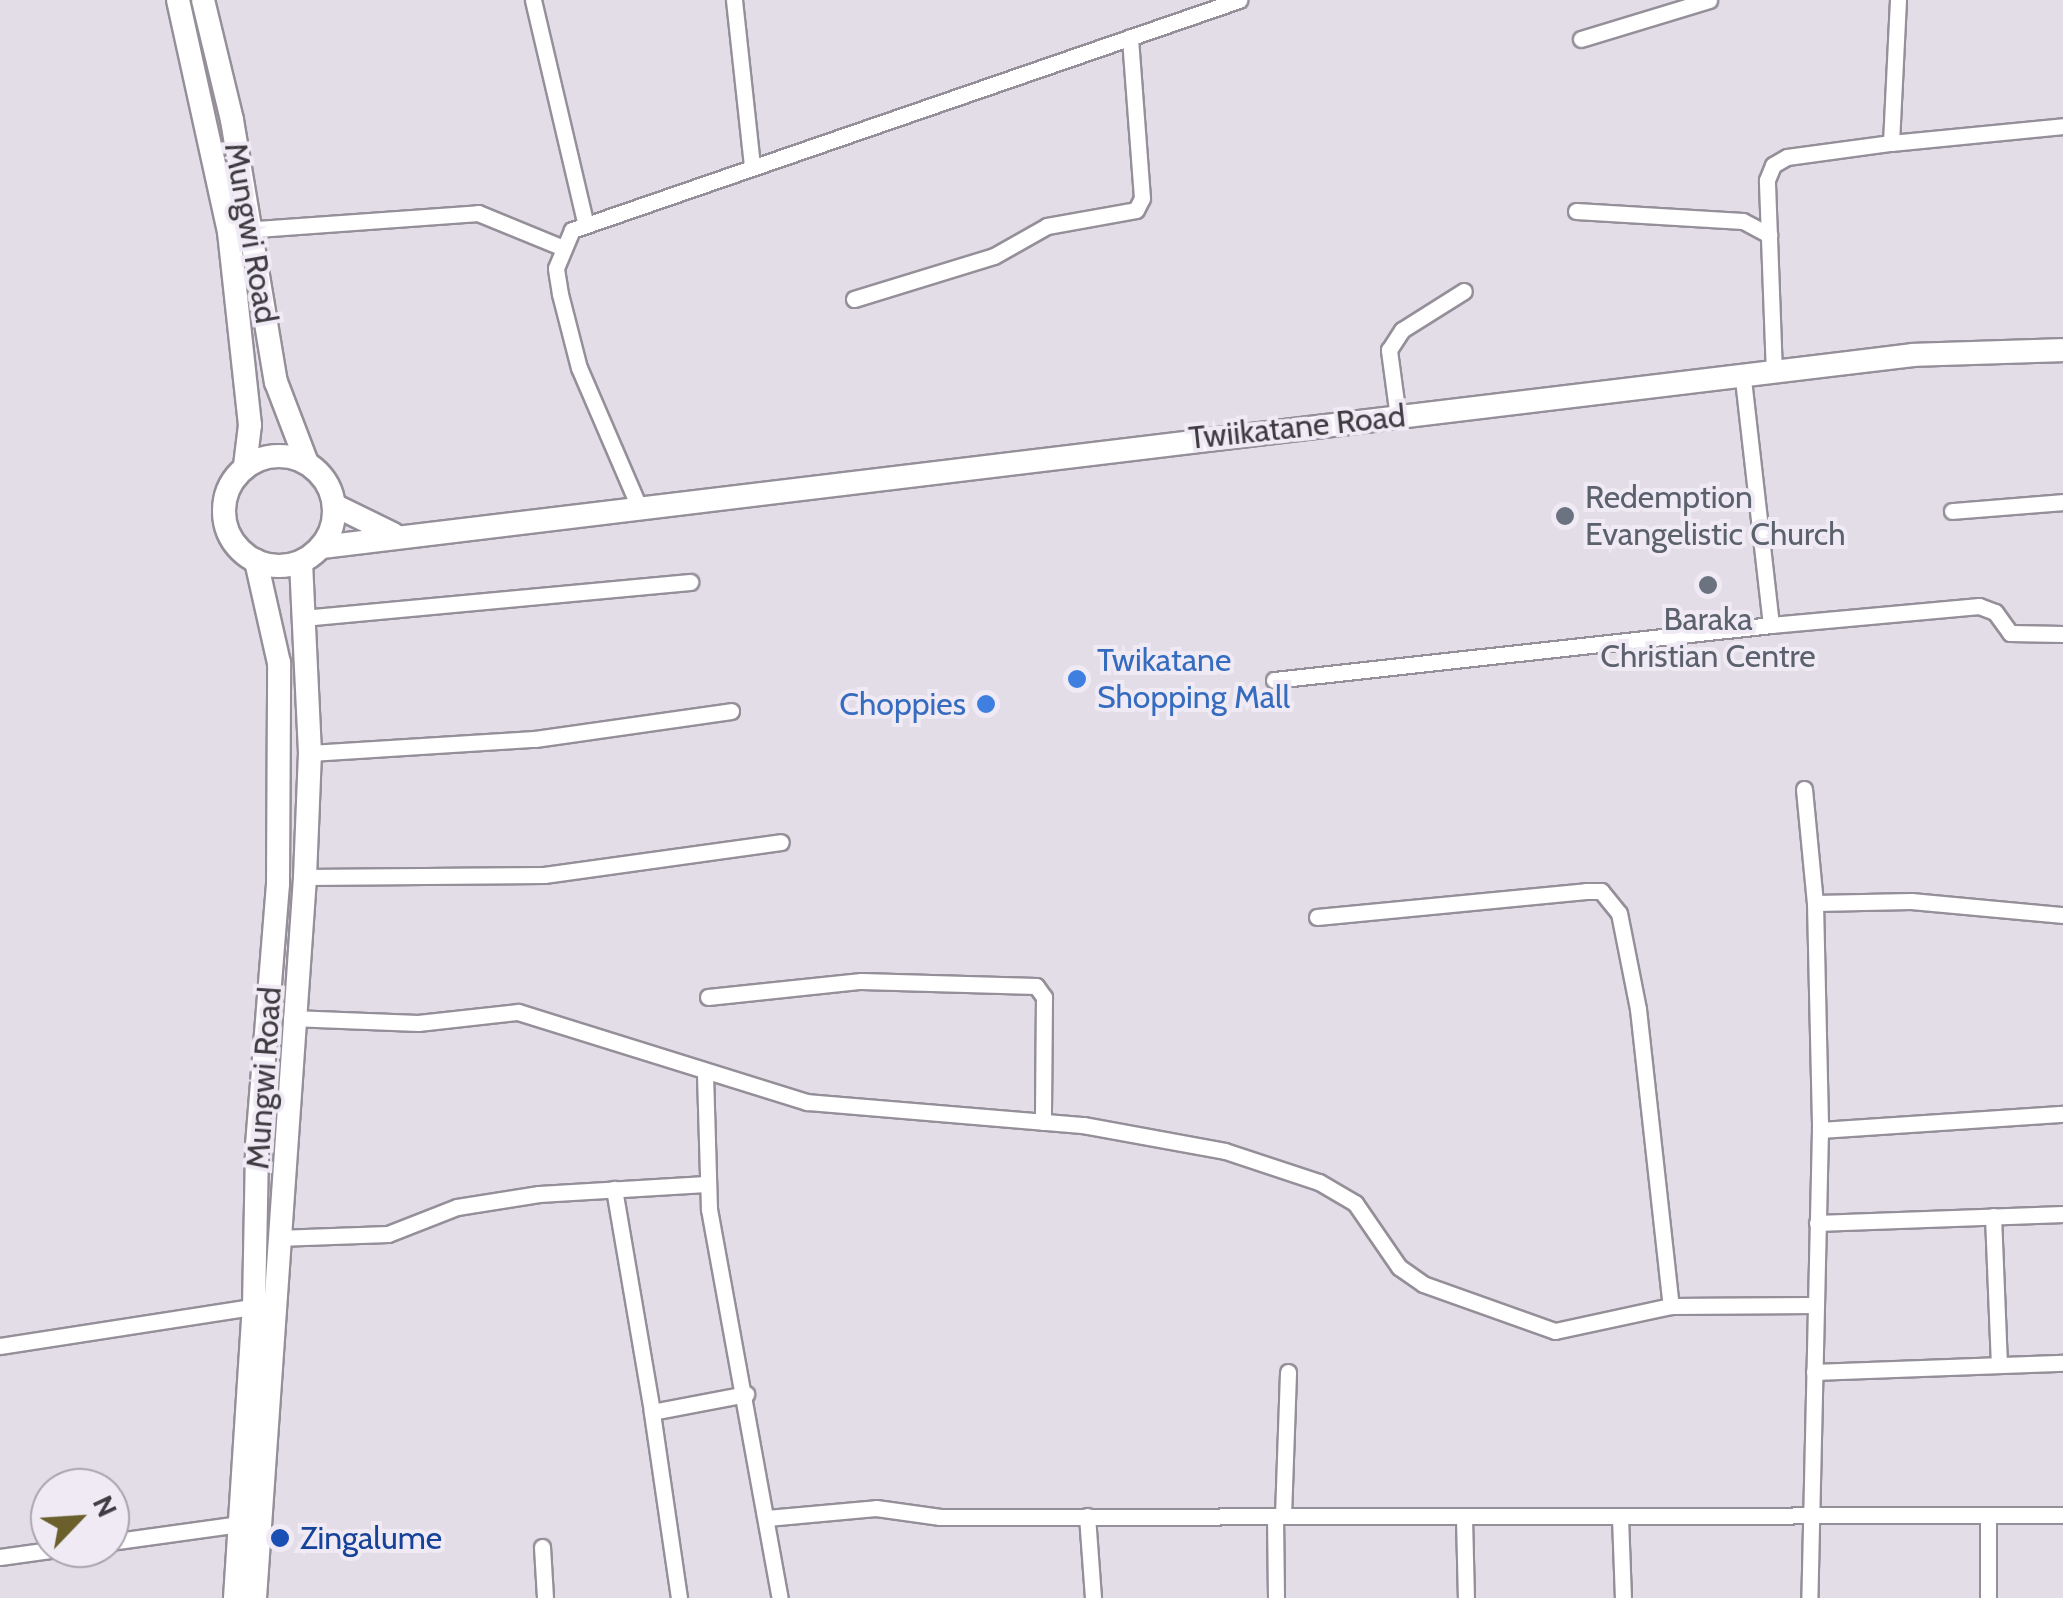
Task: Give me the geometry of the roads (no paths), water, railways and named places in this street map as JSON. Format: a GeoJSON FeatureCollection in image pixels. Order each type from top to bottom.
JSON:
{"type":"FeatureCollection","features":[{"type":"Feature","properties":{"kind":"main road","name":"Mungwi Road"},"geometry":{"type":"LineString","coordinates":[[178,0],[276,382],[307,463]]}},
{"type":"Feature","properties":{"kind":"main road","name":"Mungwi Road"},"geometry":{"type":"LineString","coordinates":[[203,0],[240,230],[250,425],[245,466]]}},
{"type":"Feature","properties":{"kind":"main road","name":"Twiikatane Road"},"geometry":{"type":"LineString","coordinates":[[322,547],[393,534],[1940,352],[2063,350]]}},
{"type":"Feature","properties":{"kind":"main road"},"geometry":{"type":"LineString","coordinates":[[276,455],[307,463],[330,488],[334,506],[322,547],[302,562],[256,561],[240,551],[224,517],[225,498],[245,466],[276,455]]}},
{"type":"Feature","properties":{"kind":"main road"},"geometry":{"type":"LineString","coordinates":[[334,506],[393,534]]}},
{"type":"Feature","properties":{"kind":"main road","name":"Mungwi Road"},"geometry":{"type":"LineString","coordinates":[[255,1598],[263,1306],[257,1145],[278,884],[281,749],[278,663],[256,561]]}},
{"type":"Feature","properties":{"kind":"main road","name":"Mungwi Road"},"geometry":{"type":"LineString","coordinates":[[235,1598],[263,1306],[277,1238],[291,1018],[305,877],[310,754],[302,562]]}},
{"type":"Feature","properties":{"kind":"street"},"geometry":{"type":"LineString","coordinates":[[533,0],[585,221]]}},
{"type":"Feature","properties":{"kind":"street"},"geometry":{"type":"LineString","coordinates":[[734,0],[752,165]]}},
{"type":"Feature","properties":{"kind":"street"},"geometry":{"type":"LineString","coordinates":[[639,506],[579,368],[560,294],[561,247],[585,221],[1239,0]]}},
{"type":"Feature","properties":{"kind":"street"},"geometry":{"type":"LineString","coordinates":[[1581,38],[1709,0]]}},
{"type":"Feature","properties":{"kind":"street"},"geometry":{"type":"LineString","coordinates":[[1891,143],[1898,0]]}},
{"type":"Feature","properties":{"kind":"street"},"geometry":{"type":"LineString","coordinates":[[854,299],[994,256],[1047,226],[1136,210],[1142,198],[1130,37]]}},
{"type":"Feature","properties":{"kind":"street"},"geometry":{"type":"LineString","coordinates":[[1774,374],[1767,180],[1773,165],[1787,157],[1891,143],[2063,126]]}},
{"type":"Feature","properties":{"kind":"street"},"geometry":{"type":"LineString","coordinates":[[1576,211],[1743,221],[1769,235]]}},
{"type":"Feature","properties":{"kind":"street"},"geometry":{"type":"LineString","coordinates":[[240,230],[478,213],[561,247]]}},
{"type":"Feature","properties":{"kind":"street"},"geometry":{"type":"LineString","coordinates":[[1398,417],[1388,350],[1402,330],[1464,291]]}},
{"type":"Feature","properties":{"kind":"street"},"geometry":{"type":"LineString","coordinates":[[1743,378],[1770,626]]}},
{"type":"Feature","properties":{"kind":"street"},"geometry":{"type":"LineString","coordinates":[[1952,511],[2063,502]]}},
{"type":"Feature","properties":{"kind":"street"},"geometry":{"type":"LineString","coordinates":[[302,618],[690,582]]}},
{"type":"Feature","properties":{"kind":"street"},"geometry":{"type":"LineString","coordinates":[[1274,680],[1979,606],[1995,612],[2010,633],[2063,634]]}},
{"type":"Feature","properties":{"kind":"street"},"geometry":{"type":"LineString","coordinates":[[310,754],[535,739],[731,711]]}},
{"type":"Feature","properties":{"kind":"street"},"geometry":{"type":"LineString","coordinates":[[1804,789],[1815,903],[1820,1130],[1810,1598]]}},
{"type":"Feature","properties":{"kind":"street"},"geometry":{"type":"LineString","coordinates":[[305,877],[528,876],[781,842]]}},
{"type":"Feature","properties":{"kind":"street"},"geometry":{"type":"LineString","coordinates":[[1317,918],[1586,891],[1600,892],[1610,902],[1620,913],[1638,1009],[1671,1306]]}},
{"type":"Feature","properties":{"kind":"street"},"geometry":{"type":"LineString","coordinates":[[1815,903],[1911,900],[2063,915]]}},
{"type":"Feature","properties":{"kind":"street"},"geometry":{"type":"LineString","coordinates":[[708,997],[862,981],[1036,986],[1044,996],[1043,1122]]}},
{"type":"Feature","properties":{"kind":"street"},"geometry":{"type":"LineString","coordinates":[[291,1018],[418,1024],[518,1012],[705,1074],[807,1102],[1155,1135],[1319,1182],[1355,1203],[1399,1267],[1423,1284],[1519,1323],[1555,1331],[1671,1306],[1814,1305]]}},
{"type":"Feature","properties":{"kind":"street"},"geometry":{"type":"LineString","coordinates":[[705,1074],[706,1184],[780,1598]]}},
{"type":"Feature","properties":{"kind":"street"},"geometry":{"type":"LineString","coordinates":[[1820,1130],[2063,1114]]}},
{"type":"Feature","properties":{"kind":"street"},"geometry":{"type":"LineString","coordinates":[[277,1238],[388,1234],[457,1207],[614,1188],[706,1184]]}},
{"type":"Feature","properties":{"kind":"street"},"geometry":{"type":"LineString","coordinates":[[614,1188],[680,1598]]}},
{"type":"Feature","properties":{"kind":"street"},"geometry":{"type":"LineString","coordinates":[[1818,1223],[2063,1214]]}},
{"type":"Feature","properties":{"kind":"street"},"geometry":{"type":"LineString","coordinates":[[1994,1216],[1999,1365]]}},
{"type":"Feature","properties":{"kind":"street"},"geometry":{"type":"LineString","coordinates":[[0,1346],[263,1306]]}},
{"type":"Feature","properties":{"kind":"street"},"geometry":{"type":"LineString","coordinates":[[1814,1372],[2063,1362]]}},
{"type":"Feature","properties":{"kind":"street"},"geometry":{"type":"LineString","coordinates":[[1276,1598],[1288,1372]]}},
{"type":"Feature","properties":{"kind":"street"},"geometry":{"type":"LineString","coordinates":[[652,1412],[746,1394]]}},
{"type":"Feature","properties":{"kind":"street"},"geometry":{"type":"LineString","coordinates":[[767,1518],[876,1508],[940,1517],[1810,1519],[2063,1515]]}},
{"type":"Feature","properties":{"kind":"street"},"geometry":{"type":"LineString","coordinates":[[1988,1515],[1988,1598]]}},
{"type":"Feature","properties":{"kind":"street"},"geometry":{"type":"LineString","coordinates":[[1087,1516],[1092,1598]]}},
{"type":"Feature","properties":{"kind":"street"},"geometry":{"type":"LineString","coordinates":[[1620,1517],[1623,1598]]}},
{"type":"Feature","properties":{"kind":"street"},"geometry":{"type":"LineString","coordinates":[[1464,1518],[1466,1598]]}},
{"type":"Feature","properties":{"kind":"street"},"geometry":{"type":"LineString","coordinates":[[130,1539],[240,1524]]}},
{"type":"Feature","properties":{"kind":"street"},"geometry":{"type":"LineString","coordinates":[[542,1546],[545,1598]]}},
{"type":"Feature","properties":{"kind":"street"},"geometry":{"type":"LineString","coordinates":[[0,1557],[30,1553]]}},
{"type":"Feature","properties":{"kind":"place","name":"Redemption Evangelistic Church"},"geometry":{"type":"Point","coordinates":[1565,516]}},
{"type":"Feature","properties":{"kind":"place","name":"Baraka Christian Centre"},"geometry":{"type":"Point","coordinates":[1708,585]}},
{"type":"Feature","properties":{"kind":"place","name":"Twikatane Shopping Mall"},"geometry":{"type":"Point","coordinates":[1077,679]}},
{"type":"Feature","properties":{"kind":"place","name":"Choppies"},"geometry":{"type":"Point","coordinates":[986,704]}},
{"type":"Feature","properties":{"kind":"place","name":"Zingalume"},"geometry":{"type":"Point","coordinates":[280,1538]}}]}
